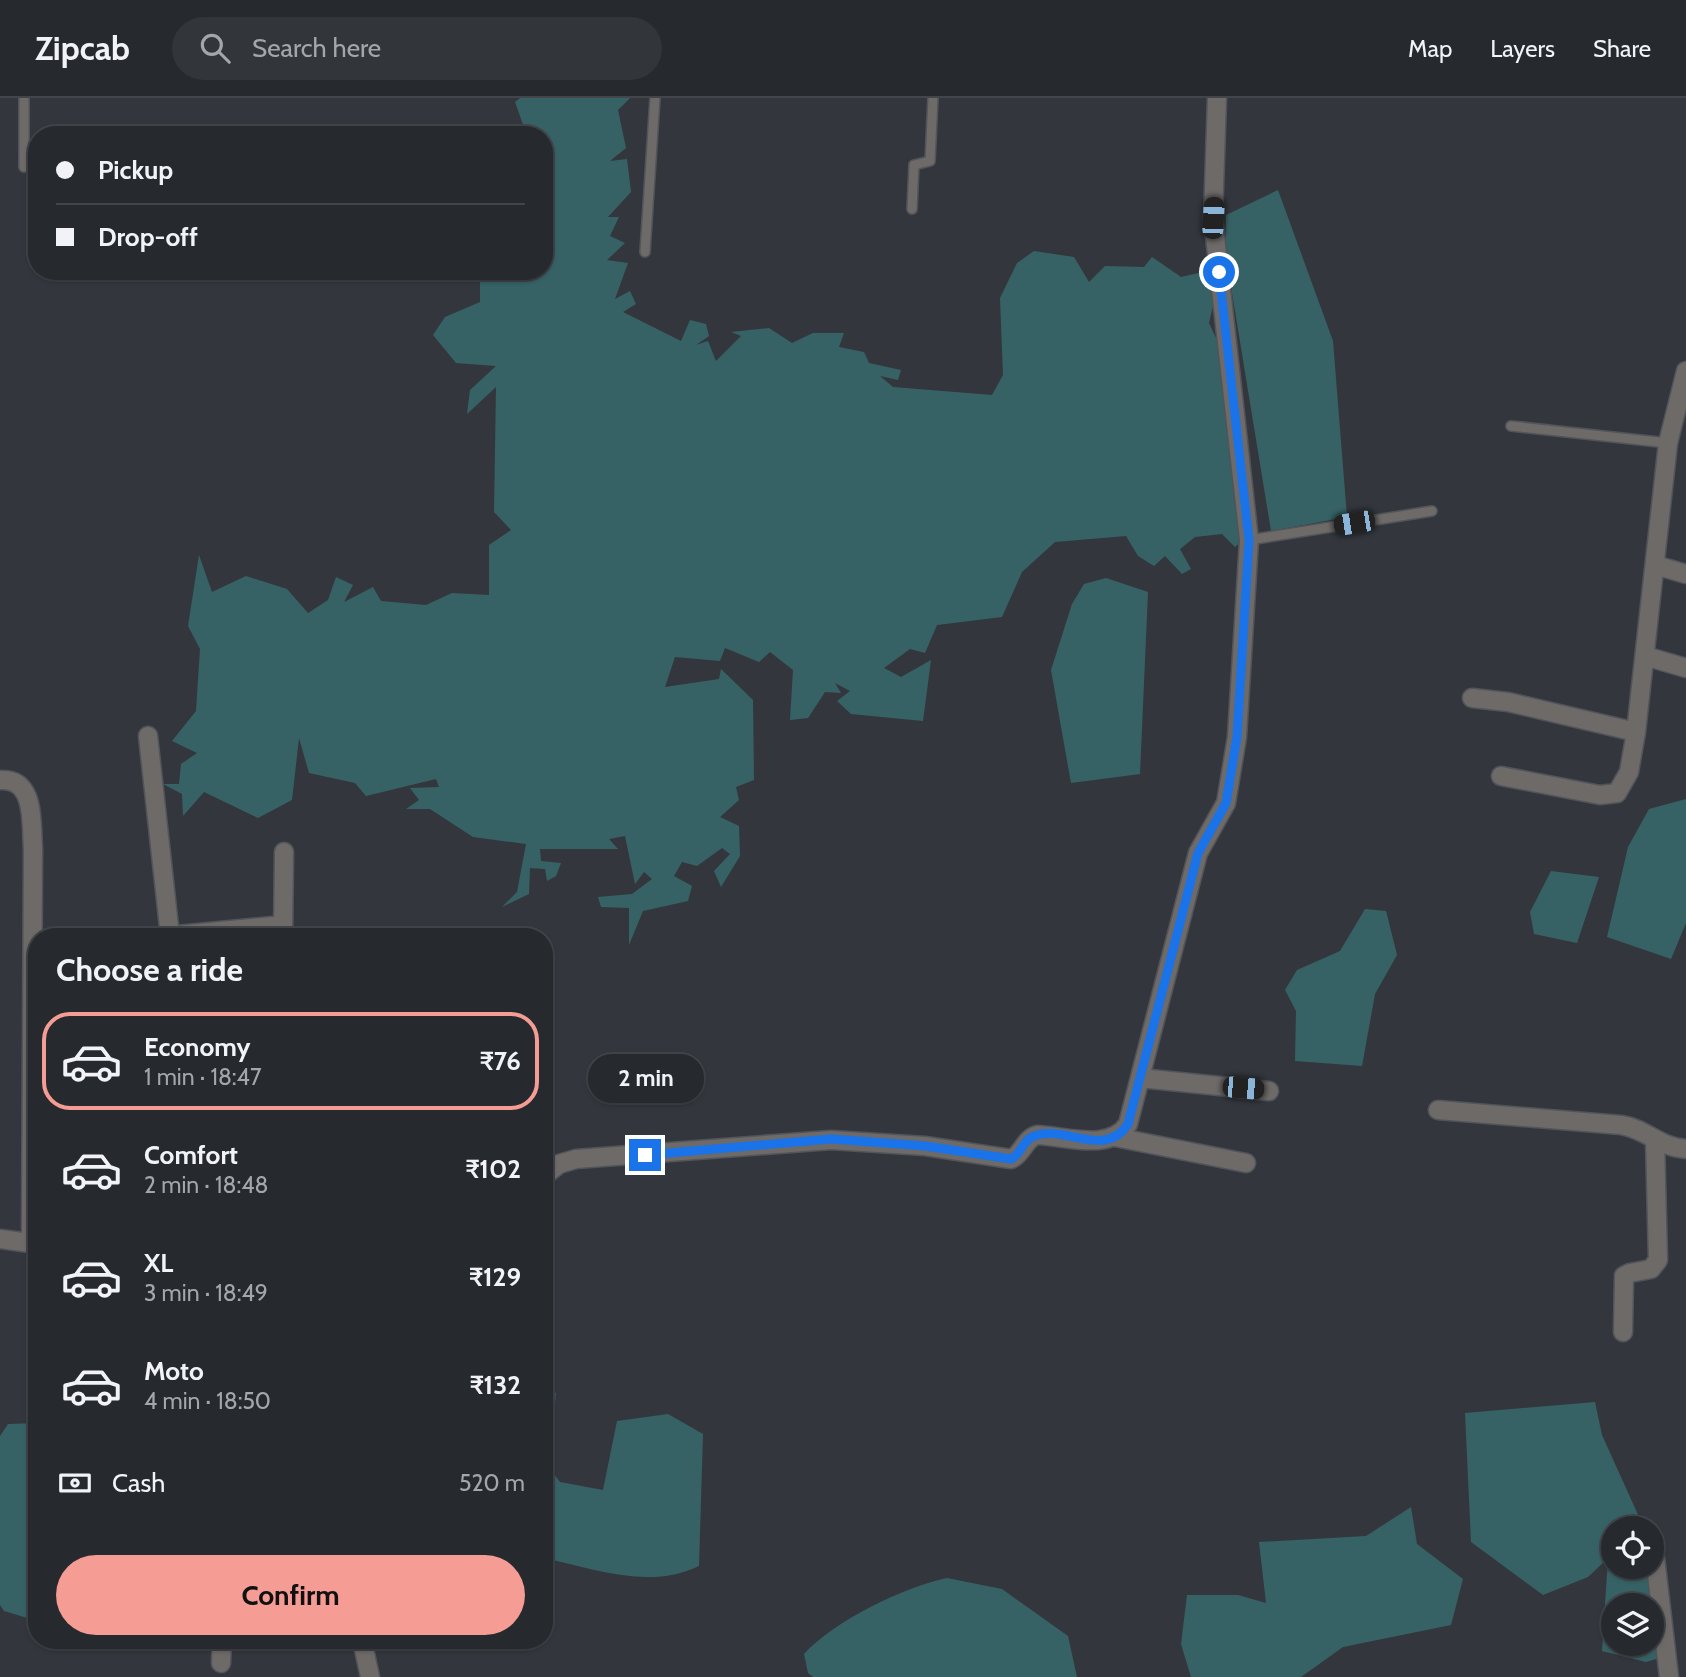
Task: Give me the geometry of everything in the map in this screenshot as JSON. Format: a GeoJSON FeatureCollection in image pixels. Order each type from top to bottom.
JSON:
{"type":"FeatureCollection","features":[{"type":"Feature","properties":{"kind":"street"},"geometry":{"type":"LineString","coordinates":[[1115,1137],[1123,1132],[1128,1124],[1198,853],[1226,803],[1237,737],[1249,540],[1213,218],[1217,98]]}},
{"type":"Feature","properties":{"kind":"street"},"geometry":{"type":"LineString","coordinates":[[1501,776],[1600,795],[1617,793],[1629,772],[1636,732],[1668,443],[1686,371]]}},
{"type":"Feature","properties":{"kind":"street"},"geometry":{"type":"LineString","coordinates":[[1655,565],[1686,573]]}},
{"type":"Feature","properties":{"kind":"street"},"geometry":{"type":"LineString","coordinates":[[1645,656],[1686,668]]}},
{"type":"Feature","properties":{"kind":"street"},"geometry":{"type":"LineString","coordinates":[[1472,698],[1508,702],[1636,732]]}},
{"type":"Feature","properties":{"kind":"street"},"geometry":{"type":"LineString","coordinates":[[148,736],[167,928]]}},
{"type":"Feature","properties":{"kind":"street"},"geometry":{"type":"LineString","coordinates":[[0,780],[18,783],[24,788],[29,802],[35,928]]}},
{"type":"Feature","properties":{"kind":"street"},"geometry":{"type":"LineString","coordinates":[[283,928],[284,852]]}},
{"type":"Feature","properties":{"kind":"street"},"geometry":{"type":"LineString","coordinates":[[1140,1078],[1269,1091]]}},
{"type":"Feature","properties":{"kind":"street"},"geometry":{"type":"LineString","coordinates":[[1438,1110],[1621,1125],[1636,1128],[1665,1146],[1686,1149]]}},
{"type":"Feature","properties":{"kind":"street"},"geometry":{"type":"LineString","coordinates":[[553,1167],[576,1159],[831,1139],[925,1146],[1011,1159],[1015,1158],[1028,1139],[1038,1135],[1097,1140],[1115,1137],[1246,1163]]}},
{"type":"Feature","properties":{"kind":"street"},"geometry":{"type":"LineString","coordinates":[[1623,1332],[1624,1276],[1653,1268],[1658,1260],[1655,1140]]}},
{"type":"Feature","properties":{"kind":"street"},"geometry":{"type":"LineString","coordinates":[[0,1239],[28,1243]]}},
{"type":"Feature","properties":{"kind":"street"},"geometry":{"type":"LineString","coordinates":[[1658,1579],[1669,1677]]}},
{"type":"Feature","properties":{"kind":"street"},"geometry":{"type":"LineString","coordinates":[[221,1662],[222,1649]]}},
{"type":"Feature","properties":{"kind":"street"},"geometry":{"type":"LineString","coordinates":[[364,1649],[370,1677]]}},
{"type":"Feature","properties":{"kind":"lane"},"geometry":{"type":"LineString","coordinates":[[24,98],[24,167]]}},
{"type":"Feature","properties":{"kind":"lane"},"geometry":{"type":"LineString","coordinates":[[645,252],[654,98]]}},
{"type":"Feature","properties":{"kind":"lane"},"geometry":{"type":"LineString","coordinates":[[912,209],[914,165],[930,161],[933,98]]}},
{"type":"Feature","properties":{"kind":"lane"},"geometry":{"type":"LineString","coordinates":[[1511,426],[1668,443]]}},
{"type":"Feature","properties":{"kind":"lane"},"geometry":{"type":"LineString","coordinates":[[1249,540],[1432,510]]}},
{"type":"Feature","properties":{"kind":"water"},"geometry":{"type":"Polygon","coordinates":[[[520,98],[630,98],[618,110],[626,148],[610,161],[627,159],[631,192],[608,217],[619,217],[610,236],[625,243],[607,260],[628,263],[615,299],[630,291],[636,304],[623,312],[681,341],[690,320],[706,324],[709,336],[696,345],[708,341],[716,361],[741,336],[731,332],[769,328],[792,343],[813,333],[844,333],[839,347],[864,352],[869,363],[901,370],[898,380],[880,376],[893,387],[992,395],[1003,375],[1000,298],[1017,263],[1034,251],[1074,257],[1089,282],[1105,266],[1144,267],[1152,257],[1181,277],[1207,271],[1217,289],[1209,323],[1230,368],[1245,538],[1235,547],[1222,534],[1195,537],[1180,549],[1191,569],[1182,574],[1165,556],[1154,566],[1138,556],[1126,536],[1055,542],[1022,572],[1002,617],[937,625],[925,653],[910,649],[884,668],[901,677],[931,660],[923,721],[851,714],[837,701],[850,691],[835,683],[841,693],[825,692],[808,718],[790,720],[793,670],[770,652],[759,662],[725,648],[720,661],[675,657],[665,687],[719,679],[721,669],[753,700],[754,780],[736,787],[739,800],[720,817],[739,826],[740,856],[721,887],[714,871],[730,854],[722,848],[697,866],[682,862],[674,876],[692,886],[688,901],[643,911],[629,945],[629,908],[601,907],[598,897],[632,894],[652,879],[644,872],[635,884],[625,836],[609,839],[618,849],[540,849],[541,861],[561,863],[556,876],[547,881],[545,869],[530,868],[529,894],[502,907],[517,892],[526,844],[473,837],[430,809],[406,809],[419,800],[410,788],[439,787],[436,779],[366,796],[355,783],[309,773],[299,738],[292,800],[258,818],[204,792],[183,816],[182,794],[163,784],[179,784],[181,764],[197,753],[172,741],[196,711],[200,649],[188,626],[199,555],[212,592],[246,576],[287,589],[308,613],[328,600],[336,577],[353,585],[344,602],[373,587],[381,601],[426,605],[452,593],[489,595],[489,545],[511,530],[494,512],[496,387],[467,414],[470,390],[496,366],[456,363],[433,335],[445,317],[480,302],[480,280],[553,280],[553,126],[524,126],[515,102],[520,98]]]}},
{"type":"Feature","properties":{"kind":"water"},"geometry":{"type":"Polygon","coordinates":[[[1278,190],[1333,341],[1347,517],[1271,531],[1225,250],[1226,215],[1278,190]]]}},
{"type":"Feature","properties":{"kind":"water"},"geometry":{"type":"Polygon","coordinates":[[[1106,578],[1148,592],[1140,774],[1071,783],[1051,670],[1072,604],[1084,584],[1106,578]]]}},
{"type":"Feature","properties":{"kind":"water"},"geometry":{"type":"Polygon","coordinates":[[[1686,799],[1686,923],[1671,959],[1607,937],[1628,847],[1649,809],[1686,799]]]}},
{"type":"Feature","properties":{"kind":"water"},"geometry":{"type":"Polygon","coordinates":[[[1551,871],[1599,877],[1577,943],[1534,934],[1530,912],[1551,871]]]}},
{"type":"Feature","properties":{"kind":"water"},"geometry":{"type":"Polygon","coordinates":[[[1365,909],[1386,911],[1397,955],[1375,994],[1362,1066],[1295,1061],[1296,1011],[1285,990],[1297,970],[1340,951],[1365,909]]]}},
{"type":"Feature","properties":{"kind":"water"},"geometry":{"type":"Polygon","coordinates":[[[553,1392],[556,1393],[553,1425],[553,1392]]]}},
{"type":"Feature","properties":{"kind":"water"},"geometry":{"type":"Polygon","coordinates":[[[1595,1402],[1602,1435],[1639,1516],[1601,1516],[1601,1565],[1588,1577],[1543,1595],[1471,1542],[1465,1413],[1595,1402]]]}},
{"type":"Feature","properties":{"kind":"water"},"geometry":{"type":"Polygon","coordinates":[[[668,1414],[703,1434],[699,1566],[661,1576],[642,1577],[603,1572],[553,1560],[553,1473],[560,1482],[603,1490],[617,1421],[668,1414]]]}},
{"type":"Feature","properties":{"kind":"water"},"geometry":{"type":"Polygon","coordinates":[[[28,1423],[28,1618],[4,1611],[0,1605],[0,1436],[8,1424],[28,1423]]]}},
{"type":"Feature","properties":{"kind":"water"},"geometry":{"type":"Polygon","coordinates":[[[1411,1507],[1417,1544],[1463,1579],[1451,1625],[1343,1647],[1301,1677],[1191,1677],[1181,1644],[1187,1595],[1238,1595],[1266,1603],[1259,1542],[1366,1536],[1411,1507]]]}},
{"type":"Feature","properties":{"kind":"water"},"geometry":{"type":"Polygon","coordinates":[[[947,1578],[1002,1589],[1068,1636],[1077,1677],[813,1677],[808,1673],[804,1654],[833,1629],[891,1597],[947,1578]]]}},
{"type":"Feature","properties":{"kind":"water"},"geometry":{"type":"Polygon","coordinates":[[[1607,1579],[1654,1579],[1656,1593],[1606,1593],[1607,1579]]]}},
{"type":"Feature","properties":{"kind":"water"},"geometry":{"type":"Polygon","coordinates":[[[1664,1643],[1666,1656],[1646,1662],[1622,1656],[1664,1656],[1664,1643]]]}},
{"type":"Feature","properties":{"kind":"route"},"geometry":{"type":"LineString","coordinates":[[645,1155],[831,1139],[925,1146],[1011,1159],[1015,1158],[1031,1136],[1097,1140],[1109,1139],[1123,1132],[1128,1124],[1198,853],[1226,803],[1237,737],[1249,540],[1219,272]]}}]}
